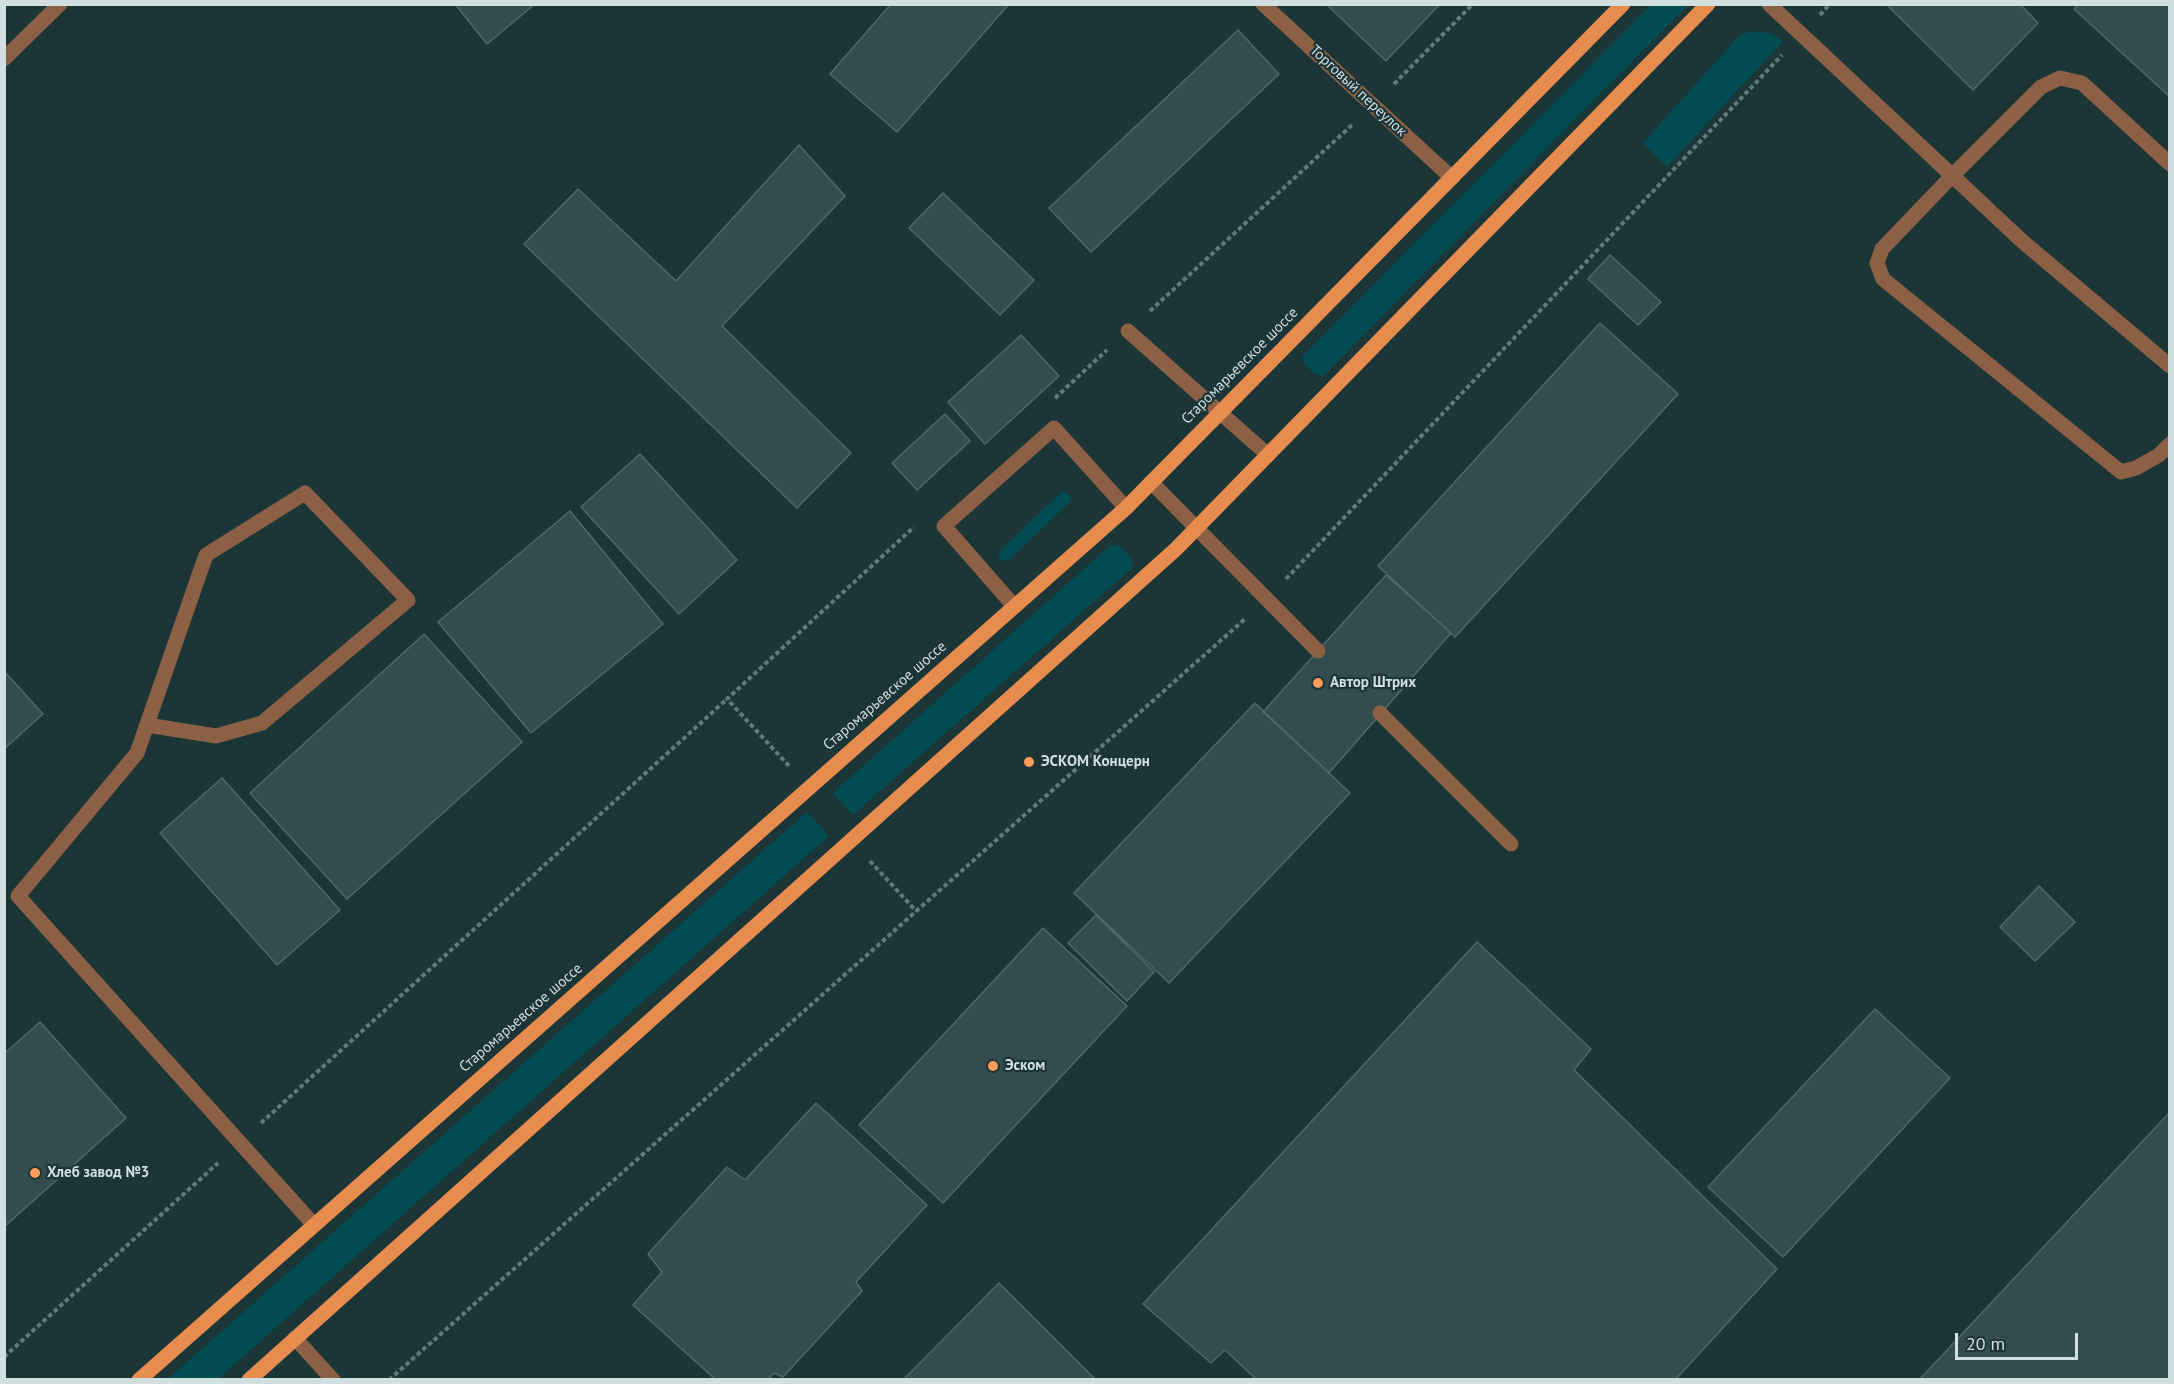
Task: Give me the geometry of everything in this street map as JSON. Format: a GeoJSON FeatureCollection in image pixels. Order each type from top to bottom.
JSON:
{"type":"FeatureCollection","features":[{"type":"Feature","properties":{"kind":"main road","name":"Старомарьевское шоссе"},"geometry":{"type":"LineString","coordinates":[[139,1380],[1126,508],[1623,4]]}},
{"type":"Feature","properties":{"kind":"main road"},"geometry":{"type":"LineString","coordinates":[[249,1380],[1176,549],[1708,4]]}},
{"type":"Feature","properties":{"kind":"street"},"geometry":{"type":"LineString","coordinates":[[4,59],[60,4]]}},
{"type":"Feature","properties":{"kind":"street","name":"Торговый переулок"},"geometry":{"type":"LineString","coordinates":[[1263,4],[1452,178]]}},
{"type":"Feature","properties":{"kind":"street"},"geometry":{"type":"LineString","coordinates":[[1768,4],[2022,241],[2169,366]]}},
{"type":"Feature","properties":{"kind":"street"},"geometry":{"type":"LineString","coordinates":[[2169,164],[2082,83],[2060,78],[2041,87],[1952,176],[1882,249],[1877,263],[1883,279],[2121,472],[2136,468],[2151,460],[2169,444]]}},
{"type":"Feature","properties":{"kind":"street"},"geometry":{"type":"LineString","coordinates":[[1128,331],[1268,455]]}},
{"type":"Feature","properties":{"kind":"street"},"geometry":{"type":"LineString","coordinates":[[1014,606],[944,526],[1054,428],[1126,508]]}},
{"type":"Feature","properties":{"kind":"street"},"geometry":{"type":"LineString","coordinates":[[1151,482],[1318,651]]}},
{"type":"Feature","properties":{"kind":"street"},"geometry":{"type":"LineString","coordinates":[[147,725],[216,736],[262,723],[408,600],[305,493],[206,555],[137,753],[18,896],[314,1224]]}},
{"type":"Feature","properties":{"kind":"street"},"geometry":{"type":"LineString","coordinates":[[1380,713],[1511,844]]}},
{"type":"Feature","properties":{"kind":"street"},"geometry":{"type":"LineString","coordinates":[[295,1338],[333,1380]]}},
{"type":"Feature","properties":{"kind":"path"},"geometry":{"type":"LineString","coordinates":[[390,1380],[1266,599],[1830,4]]}},
{"type":"Feature","properties":{"kind":"path"},"geometry":{"type":"LineString","coordinates":[[4,1357],[727,699]]}},
{"type":"Feature","properties":{"kind":"shaded area"},"geometry":{"type":"Polygon","coordinates":[[[1651,5],[1688,5],[1323,376],[1315,374],[1305,365],[1302,357],[1651,5]]]}},
{"type":"Feature","properties":{"kind":"shaded area"},"geometry":{"type":"Polygon","coordinates":[[[1749,31],[1770,33],[1783,41],[1667,167],[1643,143],[1738,37],[1749,31]]]}},
{"type":"Feature","properties":{"kind":"shaded area"},"geometry":{"type":"Polygon","coordinates":[[[1061,492],[1071,497],[1070,502],[1008,561],[1002,560],[998,556],[1000,551],[1061,492]]]}},
{"type":"Feature","properties":{"kind":"shaded area"},"geometry":{"type":"Polygon","coordinates":[[[1112,544],[1121,547],[1131,558],[1133,567],[853,815],[833,793],[1112,544]]]}},
{"type":"Feature","properties":{"kind":"shaded area"},"geometry":{"type":"Polygon","coordinates":[[[807,812],[829,836],[218,1379],[168,1379],[807,812]]]}},
{"type":"Feature","properties":{"kind":"building"},"geometry":{"type":"Polygon","coordinates":[[[455,4],[535,4],[487,44],[455,4]]]}},
{"type":"Feature","properties":{"kind":"building"},"geometry":{"type":"Polygon","coordinates":[[[891,4],[1009,4],[897,132],[830,74],[891,4]]]}},
{"type":"Feature","properties":{"kind":"building"},"geometry":{"type":"Polygon","coordinates":[[[1326,4],[1440,4],[1386,61],[1326,4]]]}},
{"type":"Feature","properties":{"kind":"building"},"geometry":{"type":"Polygon","coordinates":[[[1886,4],[2020,4],[2038,23],[1973,90],[1886,4]]]}},
{"type":"Feature","properties":{"kind":"building"},"geometry":{"type":"Polygon","coordinates":[[[2079,4],[2170,4],[2170,97],[2074,9],[2079,4]]]}},
{"type":"Feature","properties":{"kind":"building"},"geometry":{"type":"Polygon","coordinates":[[[1238,30],[1279,74],[1091,252],[1049,208],[1238,30]]]}},
{"type":"Feature","properties":{"kind":"building"},"geometry":{"type":"Polygon","coordinates":[[[799,145],[845,196],[722,326],[851,453],[797,508],[524,244],[578,189],[676,281],[799,145]]]}},
{"type":"Feature","properties":{"kind":"building"},"geometry":{"type":"Polygon","coordinates":[[[943,193],[1034,280],[1000,315],[909,228],[943,193]]]}},
{"type":"Feature","properties":{"kind":"building"},"geometry":{"type":"Polygon","coordinates":[[[1610,255],[1661,302],[1638,325],[1588,279],[1610,255]]]}},
{"type":"Feature","properties":{"kind":"building"},"geometry":{"type":"Polygon","coordinates":[[[1600,323],[1678,394],[1455,637],[1378,566],[1600,323]]]}},
{"type":"Feature","properties":{"kind":"building"},"geometry":{"type":"Polygon","coordinates":[[[1021,335],[1059,376],[985,444],[948,402],[1021,335]]]}},
{"type":"Feature","properties":{"kind":"building"},"geometry":{"type":"Polygon","coordinates":[[[945,414],[970,441],[917,490],[892,463],[945,414]]]}},
{"type":"Feature","properties":{"kind":"building"},"geometry":{"type":"Polygon","coordinates":[[[640,454],[737,560],[679,614],[581,507],[640,454]]]}},
{"type":"Feature","properties":{"kind":"building"},"geometry":{"type":"Polygon","coordinates":[[[570,511],[663,624],[531,733],[438,622],[570,511]]]}},
{"type":"Feature","properties":{"kind":"building"},"geometry":{"type":"Polygon","coordinates":[[[1386,575],[1451,633],[1329,773],[1263,712],[1386,575]]]}},
{"type":"Feature","properties":{"kind":"building"},"geometry":{"type":"Polygon","coordinates":[[[424,634],[522,742],[347,899],[250,793],[424,634]]]}},
{"type":"Feature","properties":{"kind":"building"},"geometry":{"type":"Polygon","coordinates":[[[4,671],[43,714],[4,749],[4,671]]]}},
{"type":"Feature","properties":{"kind":"building"},"geometry":{"type":"Polygon","coordinates":[[[1255,703],[1350,793],[1169,983],[1074,893],[1255,703]]]}},
{"type":"Feature","properties":{"kind":"building"},"geometry":{"type":"Polygon","coordinates":[[[222,778],[340,910],[277,965],[160,833],[222,778]]]}},
{"type":"Feature","properties":{"kind":"building"},"geometry":{"type":"Polygon","coordinates":[[[2039,886],[2075,922],[2035,961],[2000,927],[2039,886]]]}},
{"type":"Feature","properties":{"kind":"building"},"geometry":{"type":"Polygon","coordinates":[[[1096,915],[1154,972],[1127,1001],[1068,943],[1096,915]]]}},
{"type":"Feature","properties":{"kind":"building","name":"Эском"},"geometry":{"type":"Polygon","coordinates":[[[1043,928],[1127,1006],[943,1203],[859,1125],[1043,928]]]}},
{"type":"Feature","properties":{"kind":"building"},"geometry":{"type":"Polygon","coordinates":[[[1477,942],[1591,1049],[1574,1070],[1777,1269],[1675,1380],[1257,1380],[1225,1350],[1211,1363],[1143,1304],[1477,942]]]}},
{"type":"Feature","properties":{"kind":"building"},"geometry":{"type":"Polygon","coordinates":[[[1875,1009],[1950,1078],[1783,1257],[1708,1187],[1875,1009]]]}},
{"type":"Feature","properties":{"kind":"building","name":"Хлеб завод №3"},"geometry":{"type":"Polygon","coordinates":[[[40,1022],[126,1118],[4,1227],[4,1054],[40,1022]]]}},
{"type":"Feature","properties":{"kind":"building"},"geometry":{"type":"Polygon","coordinates":[[[816,1103],[927,1205],[856,1282],[862,1291],[783,1377],[774,1373],[767,1380],[716,1380],[633,1305],[662,1272],[648,1254],[727,1167],[745,1180],[816,1103]]]}},
{"type":"Feature","properties":{"kind":"building"},"geometry":{"type":"Polygon","coordinates":[[[2170,1112],[2170,1380],[1919,1380],[2170,1112]]]}},
{"type":"Feature","properties":{"kind":"building"},"geometry":{"type":"Polygon","coordinates":[[[999,1283],[1096,1380],[903,1380],[999,1283]]]}},
{"type":"Feature","properties":{"kind":"place","name":"Автор Штрих"},"geometry":{"type":"Point","coordinates":[1318,683]}},
{"type":"Feature","properties":{"kind":"place","name":"ЭСКОМ Концерн"},"geometry":{"type":"Point","coordinates":[1029,762]}},
{"type":"Feature","properties":{"kind":"place","name":"Эском"},"geometry":{"type":"Point","coordinates":[993,1066]}},
{"type":"Feature","properties":{"kind":"place","name":"Хлеб завод №3"},"geometry":{"type":"Point","coordinates":[35,1173]}}]}
